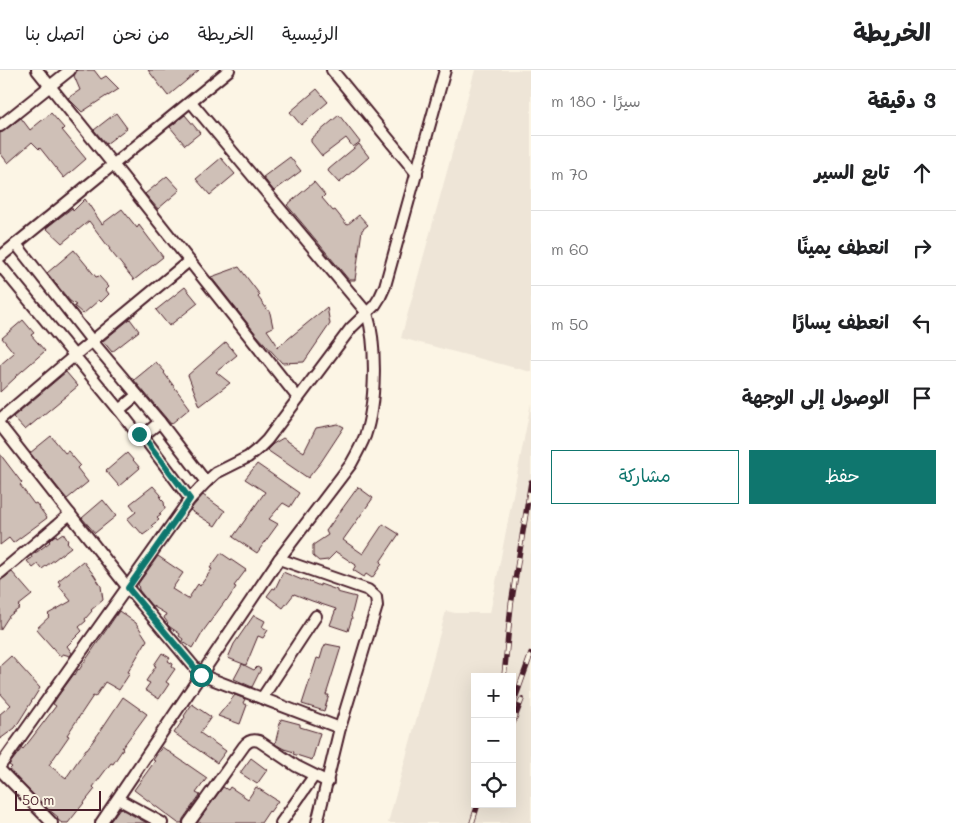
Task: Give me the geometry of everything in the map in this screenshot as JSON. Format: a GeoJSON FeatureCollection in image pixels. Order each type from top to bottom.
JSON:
{"type":"FeatureCollection","features":[{"type":"Feature","properties":{"kind":"street"},"geometry":{"type":"LineString","coordinates":[[37,70],[298,398]]}},
{"type":"Feature","properties":{"kind":"street"},"geometry":{"type":"LineString","coordinates":[[0,126],[70,70]]}},
{"type":"Feature","properties":{"kind":"street"},"geometry":{"type":"LineString","coordinates":[[0,257],[229,70]]}},
{"type":"Feature","properties":{"kind":"street"},"geometry":{"type":"LineString","coordinates":[[332,70],[417,174]]}},
{"type":"Feature","properties":{"kind":"street"},"geometry":{"type":"LineString","coordinates":[[0,766],[190,499],[216,473],[248,457],[267,440],[351,328],[375,305],[385,286],[446,70]]}},
{"type":"Feature","properties":{"kind":"street"},"geometry":{"type":"LineString","coordinates":[[101,823],[279,559],[351,464],[365,435],[373,387],[372,333],[367,313],[191,102]]}},
{"type":"Feature","properties":{"kind":"street"},"geometry":{"type":"LineString","coordinates":[[16,244],[206,482]]}},
{"type":"Feature","properties":{"kind":"street"},"geometry":{"type":"LineString","coordinates":[[0,419],[190,261]]}},
{"type":"Feature","properties":{"kind":"street"},"geometry":{"type":"LineString","coordinates":[[0,265],[136,432],[142,435],[190,499]]}},
{"type":"Feature","properties":{"kind":"street"},"geometry":{"type":"LineString","coordinates":[[119,410],[137,395]]}},
{"type":"Feature","properties":{"kind":"street"},"geometry":{"type":"LineString","coordinates":[[142,435],[160,422]]}},
{"type":"Feature","properties":{"kind":"street"},"geometry":{"type":"LineString","coordinates":[[0,425],[128,588],[201,675],[340,728]]}},
{"type":"Feature","properties":{"kind":"street"},"geometry":{"type":"LineString","coordinates":[[0,573],[70,514]]}},
{"type":"Feature","properties":{"kind":"street"},"geometry":{"type":"LineString","coordinates":[[279,559],[368,590],[376,597],[377,606],[340,728],[317,823]]}},
{"type":"Feature","properties":{"kind":"street"},"geometry":{"type":"LineString","coordinates":[[262,698],[316,616]]}},
{"type":"Feature","properties":{"kind":"street"},"geometry":{"type":"LineString","coordinates":[[189,823],[244,746],[252,740],[259,741],[290,762],[328,782]]}},
{"type":"Feature","properties":{"kind":"street"},"geometry":{"type":"LineString","coordinates":[[0,770],[52,823]]}},
{"type":"Feature","properties":{"kind":"street"},"geometry":{"type":"LineString","coordinates":[[281,823],[314,776]]}},
{"type":"Feature","properties":{"kind":"street"},"geometry":{"type":"LineString","coordinates":[[118,799],[162,823]]}},
{"type":"Feature","properties":{"kind":"shaded area"},"geometry":{"type":"Polygon","coordinates":[[[475,70],[531,70],[531,372],[401,338],[475,70]]]}},
{"type":"Feature","properties":{"kind":"shaded area"},"geometry":{"type":"Polygon","coordinates":[[[531,403],[531,823],[388,823],[446,611],[455,613],[490,613],[531,403]]]}},
{"type":"Feature","properties":{"kind":"building"},"geometry":{"type":"Polygon","coordinates":[[[77,70],[94,70],[101,79],[106,76],[119,89],[82,112],[68,98],[80,90],[74,76],[77,70]]]}},
{"type":"Feature","properties":{"kind":"building"},"geometry":{"type":"Polygon","coordinates":[[[148,70],[199,70],[168,96],[148,70]]]}},
{"type":"Feature","properties":{"kind":"building"},"geometry":{"type":"Polygon","coordinates":[[[317,89],[328,102],[301,125],[290,112],[317,89]]]}},
{"type":"Feature","properties":{"kind":"building"},"geometry":{"type":"Polygon","coordinates":[[[51,113],[64,128],[62,130],[86,159],[64,178],[40,148],[32,142],[8,163],[0,153],[0,133],[21,118],[30,130],[51,113]]]}},
{"type":"Feature","properties":{"kind":"building"},"geometry":{"type":"Polygon","coordinates":[[[116,113],[127,128],[106,144],[94,130],[116,113]]]}},
{"type":"Feature","properties":{"kind":"building"},"geometry":{"type":"Polygon","coordinates":[[[185,115],[200,133],[185,145],[170,127],[185,115]]]}},
{"type":"Feature","properties":{"kind":"building"},"geometry":{"type":"Polygon","coordinates":[[[339,115],[360,142],[353,147],[346,138],[322,156],[311,142],[311,139],[339,115]]]}},
{"type":"Feature","properties":{"kind":"building"},"geometry":{"type":"Polygon","coordinates":[[[359,144],[369,157],[339,183],[328,171],[329,169],[359,144]]]}},
{"type":"Feature","properties":{"kind":"building"},"geometry":{"type":"Polygon","coordinates":[[[290,157],[301,171],[274,191],[263,177],[290,157]]]}},
{"type":"Feature","properties":{"kind":"building"},"geometry":{"type":"Polygon","coordinates":[[[221,158],[235,174],[210,195],[196,179],[221,158]]]}},
{"type":"Feature","properties":{"kind":"building"},"geometry":{"type":"Polygon","coordinates":[[[167,176],[180,190],[158,209],[145,194],[167,176]]]}},
{"type":"Feature","properties":{"kind":"building"},"geometry":{"type":"Polygon","coordinates":[[[314,182],[325,195],[322,198],[347,225],[359,215],[368,225],[362,230],[355,280],[349,280],[287,205],[314,182]]]}},
{"type":"Feature","properties":{"kind":"building"},"geometry":{"type":"Polygon","coordinates":[[[85,199],[102,224],[122,209],[137,228],[139,225],[163,257],[134,280],[89,221],[62,243],[46,228],[72,208],[73,211],[85,199]]]}},
{"type":"Feature","properties":{"kind":"building"},"geometry":{"type":"Polygon","coordinates":[[[74,250],[96,277],[99,276],[109,287],[106,290],[109,294],[83,314],[47,273],[74,250]]]}},
{"type":"Feature","properties":{"kind":"building"},"geometry":{"type":"Polygon","coordinates":[[[239,267],[260,295],[258,297],[270,313],[273,327],[267,330],[276,343],[277,348],[327,307],[330,324],[304,362],[282,363],[256,334],[211,277],[239,267]]]}},
{"type":"Feature","properties":{"kind":"building"},"geometry":{"type":"Polygon","coordinates":[[[185,287],[198,303],[169,326],[156,310],[185,287]]]}},
{"type":"Feature","properties":{"kind":"building"},"geometry":{"type":"Polygon","coordinates":[[[130,319],[139,331],[112,352],[103,341],[130,319]]]}},
{"type":"Feature","properties":{"kind":"building"},"geometry":{"type":"Polygon","coordinates":[[[23,320],[34,333],[31,335],[45,351],[0,392],[0,365],[14,353],[2,338],[23,320]]]}},
{"type":"Feature","properties":{"kind":"building"},"geometry":{"type":"Polygon","coordinates":[[[226,342],[237,355],[216,372],[230,383],[200,406],[188,375],[226,342]]]}},
{"type":"Feature","properties":{"kind":"building"},"geometry":{"type":"Polygon","coordinates":[[[156,362],[190,408],[171,424],[134,380],[156,362]]]}},
{"type":"Feature","properties":{"kind":"building"},"geometry":{"type":"Polygon","coordinates":[[[66,372],[78,386],[25,430],[13,417],[66,372]]]}},
{"type":"Feature","properties":{"kind":"building"},"geometry":{"type":"Polygon","coordinates":[[[338,424],[344,427],[308,478],[267,450],[283,438],[304,452],[316,428],[338,424]]]}},
{"type":"Feature","properties":{"kind":"building"},"geometry":{"type":"Polygon","coordinates":[[[51,436],[65,453],[68,451],[80,465],[77,468],[88,482],[67,499],[30,453],[51,436]]]}},
{"type":"Feature","properties":{"kind":"building"},"geometry":{"type":"Polygon","coordinates":[[[127,453],[140,468],[119,486],[106,471],[127,453]]]}},
{"type":"Feature","properties":{"kind":"building"},"geometry":{"type":"Polygon","coordinates":[[[0,454],[22,483],[20,485],[47,518],[13,543],[9,538],[0,545],[0,454]]]}},
{"type":"Feature","properties":{"kind":"building"},"geometry":{"type":"Polygon","coordinates":[[[257,464],[299,493],[290,507],[283,503],[269,519],[278,524],[257,553],[233,537],[265,492],[245,479],[257,464]]]}},
{"type":"Feature","properties":{"kind":"building"},"geometry":{"type":"Polygon","coordinates":[[[153,486],[161,495],[160,498],[164,502],[165,509],[159,514],[161,515],[157,518],[159,520],[152,525],[154,527],[143,535],[127,519],[136,512],[130,504],[153,486]]]}},
{"type":"Feature","properties":{"kind":"building"},"geometry":{"type":"Polygon","coordinates":[[[358,487],[373,498],[343,540],[363,554],[383,524],[399,534],[380,562],[382,564],[372,578],[366,574],[364,577],[353,570],[356,565],[336,552],[328,560],[319,561],[313,556],[313,545],[328,535],[326,531],[358,487]]]}},
{"type":"Feature","properties":{"kind":"building"},"geometry":{"type":"Polygon","coordinates":[[[203,495],[225,511],[215,526],[190,510],[203,495]]]}},
{"type":"Feature","properties":{"kind":"building"},"geometry":{"type":"Polygon","coordinates":[[[103,500],[116,516],[95,533],[82,518],[103,500]]]}},
{"type":"Feature","properties":{"kind":"building"},"geometry":{"type":"Polygon","coordinates":[[[63,533],[71,547],[42,569],[38,564],[33,568],[27,561],[32,558],[31,556],[50,542],[54,536],[56,535],[57,537],[63,533]]]}},
{"type":"Feature","properties":{"kind":"building"},"geometry":{"type":"Polygon","coordinates":[[[221,553],[246,570],[234,586],[236,587],[227,601],[192,648],[182,641],[183,639],[179,636],[180,634],[167,624],[164,618],[166,614],[151,605],[139,590],[138,584],[158,556],[183,573],[172,589],[188,599],[198,584],[200,586],[221,553]]]}},
{"type":"Feature","properties":{"kind":"building"},"geometry":{"type":"Polygon","coordinates":[[[83,561],[101,586],[103,600],[91,610],[85,619],[86,621],[79,627],[82,631],[67,646],[72,653],[70,656],[63,654],[60,656],[36,629],[50,616],[48,614],[71,601],[59,586],[61,585],[58,581],[83,561]]]}},
{"type":"Feature","properties":{"kind":"building"},"geometry":{"type":"Polygon","coordinates":[[[12,572],[32,595],[18,606],[20,608],[9,616],[0,630],[0,581],[12,572]]]}},
{"type":"Feature","properties":{"kind":"building"},"geometry":{"type":"Polygon","coordinates":[[[283,572],[356,597],[348,631],[330,625],[336,609],[294,594],[283,608],[267,596],[273,588],[275,589],[283,572]]]}},
{"type":"Feature","properties":{"kind":"building"},"geometry":{"type":"Polygon","coordinates":[[[119,611],[136,623],[147,640],[119,690],[105,682],[95,697],[93,696],[49,765],[66,778],[123,697],[147,714],[122,748],[113,764],[111,763],[93,787],[95,789],[68,823],[62,823],[9,770],[12,767],[9,765],[56,706],[53,704],[58,696],[79,670],[119,611]]]}},
{"type":"Feature","properties":{"kind":"building"},"geometry":{"type":"Polygon","coordinates":[[[254,615],[265,621],[262,627],[268,630],[263,638],[258,636],[246,665],[228,658],[234,644],[254,615]]]}},
{"type":"Feature","properties":{"kind":"building"},"geometry":{"type":"Polygon","coordinates":[[[326,644],[341,647],[326,695],[329,695],[324,711],[302,704],[317,658],[320,659],[326,644]]]}},
{"type":"Feature","properties":{"kind":"building"},"geometry":{"type":"Polygon","coordinates":[[[162,653],[170,658],[168,661],[173,664],[172,667],[175,669],[166,682],[169,684],[159,699],[145,690],[150,683],[146,681],[162,653]]]}},
{"type":"Feature","properties":{"kind":"building"},"geometry":{"type":"Polygon","coordinates":[[[11,656],[40,688],[15,728],[0,739],[0,714],[11,705],[0,693],[0,666],[11,656]]]}},
{"type":"Feature","properties":{"kind":"building"},"geometry":{"type":"Polygon","coordinates":[[[242,664],[254,670],[257,667],[261,669],[252,687],[234,679],[242,664]]]}},
{"type":"Feature","properties":{"kind":"building"},"geometry":{"type":"Polygon","coordinates":[[[235,695],[245,699],[243,703],[247,705],[240,724],[218,716],[235,695]]]}},
{"type":"Feature","properties":{"kind":"building"},"geometry":{"type":"Polygon","coordinates":[[[192,704],[211,717],[200,733],[226,751],[217,763],[174,733],[192,704]]]}},
{"type":"Feature","properties":{"kind":"building"},"geometry":{"type":"Polygon","coordinates":[[[281,719],[300,724],[300,727],[320,733],[312,760],[293,754],[294,752],[275,744],[281,719]]]}},
{"type":"Feature","properties":{"kind":"building"},"geometry":{"type":"Polygon","coordinates":[[[162,747],[207,778],[196,793],[200,795],[182,823],[178,823],[134,790],[155,761],[153,760],[162,747]]]}},
{"type":"Feature","properties":{"kind":"building"},"geometry":{"type":"Polygon","coordinates":[[[251,758],[267,770],[257,784],[240,773],[251,758]]]}},
{"type":"Feature","properties":{"kind":"building"},"geometry":{"type":"Polygon","coordinates":[[[223,787],[228,790],[230,787],[248,799],[256,787],[278,801],[261,823],[197,823],[223,787]]]}},
{"type":"Feature","properties":{"kind":"building"},"geometry":{"type":"Polygon","coordinates":[[[121,809],[147,823],[109,823],[121,809]]]}},
{"type":"Feature","properties":{"kind":"railway"},"geometry":{"type":"LineString","coordinates":[[504,673],[511,605],[531,482]]}},
{"type":"Feature","properties":{"kind":"railway"},"geometry":{"type":"LineString","coordinates":[[516,696],[531,654]]}},
{"type":"Feature","properties":{"kind":"railway"},"geometry":{"type":"LineString","coordinates":[[515,718],[522,699]]}},
{"type":"Feature","properties":{"kind":"railway"},"geometry":{"type":"LineString","coordinates":[[472,823],[477,808]]}},
{"type":"Feature","properties":{"kind":"route"},"geometry":{"type":"LineString","coordinates":[[139,434],[142,435],[190,499],[128,588],[201,675]]}}]}
